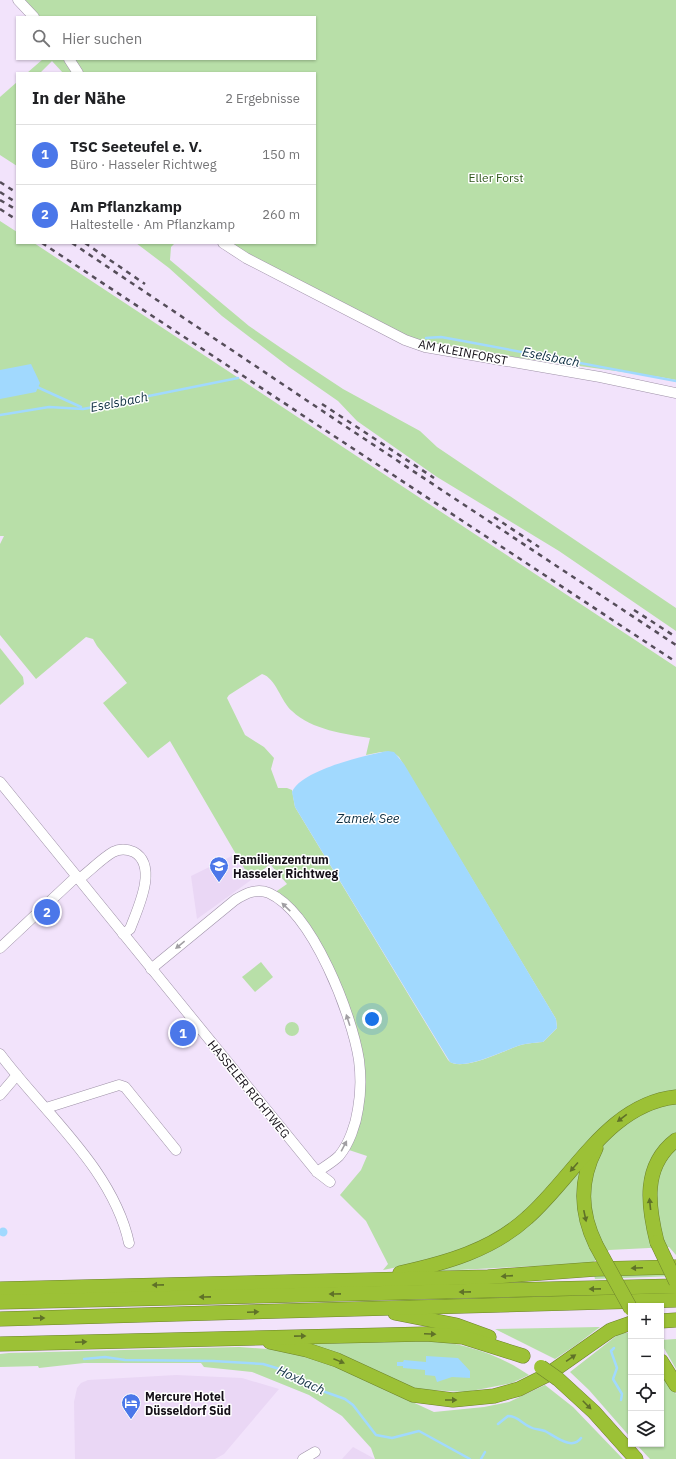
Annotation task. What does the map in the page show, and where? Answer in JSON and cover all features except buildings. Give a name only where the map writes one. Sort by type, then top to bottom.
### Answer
[{"type":"highway","points":[[371,1279],[449,1261],[475,1251],[504,1236],[527,1219],[612,1126],[627,1114],[647,1104],[676,1097]]},
{"type":"highway","points":[[601,1139],[589,1162],[584,1178],[583,1196],[589,1230],[628,1304]]},
{"type":"highway","points":[[676,1140],[668,1145],[659,1158],[652,1174],[649,1195],[651,1216],[657,1242],[676,1282]]},
{"type":"highway","points":[[0,1289],[488,1277],[576,1271],[676,1267]]},
{"type":"highway","points":[[0,1302],[676,1286]]},
{"type":"highway","points":[[0,1319],[676,1300]]},
{"type":"highway","points":[[375,1309],[472,1329],[497,1341],[558,1379],[594,1412],[636,1459]]},
{"type":"highway","points":[[664,1321],[676,1320]]},
{"type":"highway","points":[[233,1337],[267,1341],[307,1350],[350,1366],[413,1396],[453,1400],[494,1396],[532,1383],[611,1330],[628,1324]]},
{"type":"highway","points":[[0,1344],[233,1337],[444,1335],[480,1341],[523,1356]]},
{"type":"highway","points":[[664,1366],[676,1385]]},
{"type":"street","points":[[18,0],[33,16]]},
{"type":"street","points":[[70,60],[77,72]]},
{"type":"street","name":"AM KLEINFORST","points":[[225,244],[246,258],[405,340],[425,347],[600,377],[676,393]]},
{"type":"street","name":"HASSELER RICHTWEG","points":[[0,782],[317,1172],[330,1182]]},
{"type":"street","points":[[0,948],[78,878],[116,851],[129,850],[139,856],[146,869],[145,884],[130,929],[123,934]]},
{"type":"street","points":[[151,969],[236,900],[251,892],[270,894],[301,922],[315,942],[336,986],[348,1018],[359,1060],[360,1084],[358,1108],[353,1128],[339,1156],[317,1172]]},
{"type":"street","points":[[0,1054],[46,1108],[107,1185],[125,1223],[129,1243]]},
{"type":"street","points":[[0,1095],[17,1075]]},
{"type":"street","points":[[46,1108],[119,1085],[125,1087],[176,1150]]},
{"type":"street","points":[[303,1459],[315,1452]]},
{"type":"shaded area","name":"Familienzentrum Hasseler Richtweg","points":[[236,854],[251,880],[197,919],[191,876]]},
{"type":"shaded area","points":[[176,1375],[242,1378],[279,1389],[224,1454],[215,1459],[75,1459],[74,1402],[77,1388],[81,1383],[88,1380]]},
{"type":"shaded area","points":[[353,1447],[375,1459],[342,1459]]},
{"type":"green space","name":"Eller Forst","points":[[21,0],[676,0],[676,380],[425,345],[228,244],[316,244],[316,72],[79,72],[72,60],[316,60],[316,16],[36,16]]},
{"type":"green space","points":[[42,60],[64,60],[71,72],[62,72],[52,61],[41,72],[28,72]]},
{"type":"green space","points":[[16,83],[16,165],[0,155],[0,97]]},
{"type":"green space","points":[[0,221],[16,231],[16,244],[36,244],[676,667],[676,1255],[669,1247],[609,1250],[592,1263],[439,1271],[433,1260],[383,1270],[388,1264],[366,1221],[340,1195],[361,1170],[367,1156],[346,1149],[358,1117],[360,1060],[316,940],[274,893],[287,884],[270,864],[251,880],[170,741],[148,758],[103,703],[127,683],[93,639],[86,637],[36,679],[0,635],[0,544],[4,536],[0,536]],"holes":[[[262,674],[271,680],[288,707],[309,723],[329,730],[370,738],[366,755],[379,752],[388,752],[399,757],[556,1019],[557,1028],[543,1042],[529,1043],[515,1047],[471,1063],[461,1064],[448,1060],[295,807],[292,790],[287,788],[278,788],[271,769],[274,758],[264,747],[245,735],[227,698],[229,695]]]},
{"type":"green space","points":[[137,244],[174,244],[171,247],[170,260],[249,326],[343,389],[420,431],[437,447],[676,608],[676,631],[559,551],[437,477],[357,421],[338,401],[289,367],[222,316],[169,268]]},
{"type":"green space","points":[[0,648],[23,677],[24,684],[0,705]]},
{"type":"green space","points":[[261,962],[273,977],[255,992],[242,977]]},
{"type":"green space","points":[[289,1022],[295,1022],[299,1026],[299,1032],[295,1036],[289,1036],[285,1032],[285,1026]]},
{"type":"green space","points":[[676,1273],[676,1276],[595,1279],[594,1275]]},
{"type":"green space","points":[[600,1327],[555,1359],[495,1329]]},
{"type":"green space","points":[[620,1333],[628,1333],[628,1435],[589,1390],[570,1372]]},
{"type":"green space","points":[[676,1339],[676,1369],[664,1348],[664,1340]]},
{"type":"green space","points":[[422,1340],[451,1343],[478,1350],[517,1367],[529,1375],[512,1383],[466,1392],[411,1389],[304,1344]]},
{"type":"green space","points":[[239,1347],[281,1350],[328,1363],[434,1412],[484,1407],[509,1402],[545,1385],[573,1407],[623,1459],[375,1459],[371,1448],[342,1416],[309,1395],[252,1372],[204,1367],[201,1363],[84,1363],[39,1368],[38,1366],[0,1367],[0,1354],[9,1353]]},
{"type":"green space","points":[[664,1374],[676,1394],[676,1459],[650,1459],[639,1447],[664,1447]]},
{"type":"water","points":[[31,364],[40,383],[36,392],[0,399],[0,370]]},
{"type":"water","name":"Zamek See","points":[[388,751],[394,752],[404,764],[556,1019],[557,1028],[543,1042],[529,1043],[464,1064],[450,1062],[295,807],[292,792],[298,784],[308,777],[321,770],[350,760]]},
{"type":"water","points":[[1,1228],[5,1228],[7,1232],[5,1236],[1,1236],[-1,1234],[-1,1230]]},
{"type":"water","points":[[426,1356],[458,1358],[470,1371],[470,1378],[452,1377],[437,1382],[435,1376],[425,1375],[425,1370],[397,1366],[397,1362],[403,1362],[404,1360],[426,1362]]},
{"type":"waterway","name":"Eselsbach","points":[[426,338],[441,337],[676,381]]},
{"type":"waterway","name":"Eselsbach","points":[[0,415],[49,407],[83,409],[238,378]]},
{"type":"waterway","points":[[37,387],[81,407]]},
{"type":"waterway","points":[[614,1348],[611,1351],[617,1368],[613,1379],[622,1394],[621,1400]]},
{"type":"waterway","name":"Hoxbach","points":[[84,1359],[105,1357],[125,1360],[213,1361],[263,1364],[283,1370],[314,1388],[345,1399],[353,1405],[376,1435],[392,1438],[419,1431],[470,1459]]},
{"type":"waterway","points":[[498,1424],[508,1416],[511,1416],[517,1418],[532,1428],[545,1431],[568,1443],[577,1442],[581,1438]]},
{"type":"waterway","points":[[481,1459],[485,1452]]},
{"type":"railway","points":[[0,182],[16,192]]},
{"type":"railway","points":[[0,192],[16,202]]},
{"type":"railway","points":[[0,200],[16,209]]},
{"type":"railway","points":[[0,209],[16,219]]},
{"type":"railway","points":[[44,244],[676,662]]},
{"type":"railway","points":[[73,244],[676,645]]},
{"type":"railway","points":[[86,244],[145,284]]},
{"type":"railway","points":[[322,404],[434,478]]},
{"type":"railway","points":[[494,517],[539,547]]},
{"type":"railway","points":[[634,610],[676,637]]},
{"type":"place","name":"Familienzentrum Hasseler Richtweg","points":[[219,883]]},
{"type":"place","name":"Am Pflanzkamp","points":[[47,912]]},
{"type":"place","name":"TSC Seeteufel e. V.","points":[[183,1033]]},
{"type":"place","name":"Mercure Hotel Düsseldorf Süd","points":[[131,1420]]}]
